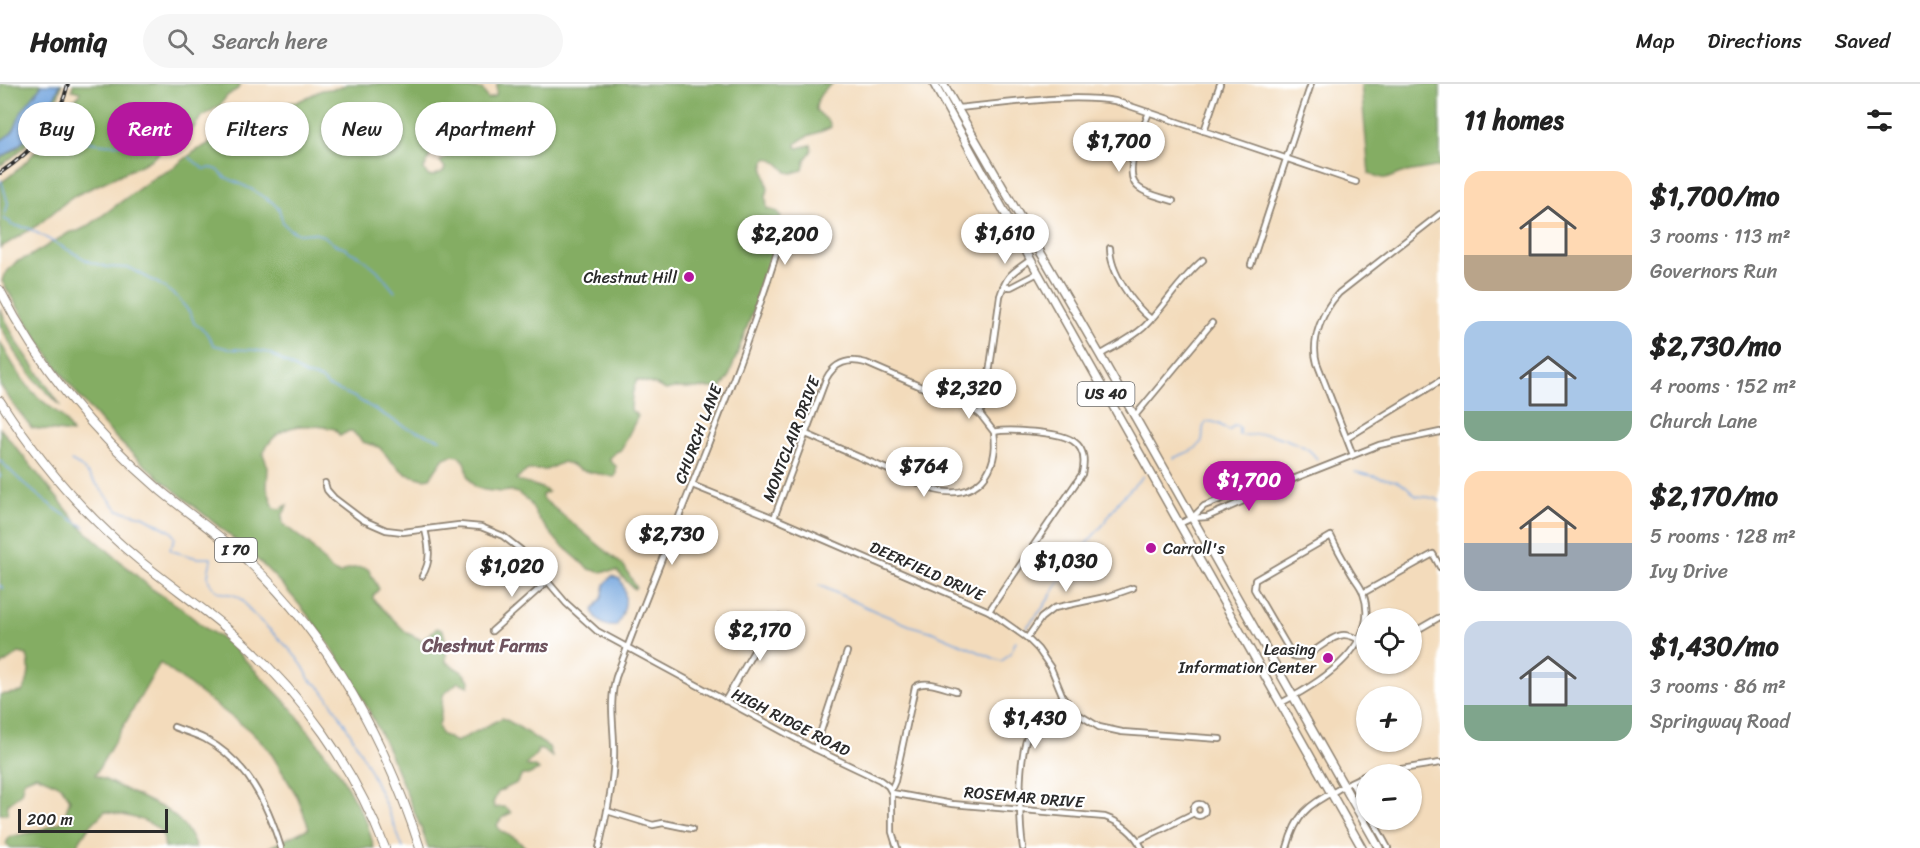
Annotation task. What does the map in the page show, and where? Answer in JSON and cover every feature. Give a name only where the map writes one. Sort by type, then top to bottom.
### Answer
[{"type":"highway","name":"I 70","points":[[0,290],[48,369],[105,438],[156,486],[249,561],[314,635],[341,676],[373,733],[404,802],[420,848]]},
{"type":"highway","points":[[0,401],[22,435],[54,476],[97,522],[138,560],[237,637],[289,689],[336,751],[370,813],[385,848]]},
{"type":"main road","name":"US 40","points":[[934,84],[1030,260],[1362,848]]},
{"type":"main road","name":"US 40","points":[[943,84],[1100,355],[1378,848]]},
{"type":"street","points":[[1204,131],[1220,84]]},
{"type":"street","points":[[1251,265],[1311,84]]},
{"type":"street","points":[[957,108],[1092,98],[1115,101],[1356,182]]},
{"type":"street","points":[[1149,112],[1132,160],[1131,174],[1136,186],[1173,201]]},
{"type":"street","points":[[1353,455],[1315,355],[1316,337],[1327,309],[1338,293],[1440,214]]},
{"type":"street","name":"CHURCH LANE","points":[[599,848],[607,811],[614,753],[611,698],[616,677],[692,485],[766,288],[781,238]]},
{"type":"street","points":[[1110,248],[1112,264],[1133,302],[1151,319]]},
{"type":"street","points":[[980,414],[986,395],[1003,288],[1007,278],[1030,260]]},
{"type":"street","points":[[1100,355],[1129,339],[1151,319],[1188,274],[1203,260]]},
{"type":"street","points":[[1003,288],[1011,287],[1038,273]]},
{"type":"street","points":[[1134,417],[1212,323]]},
{"type":"street","name":"MONTCLAIR DRIVE","points":[[774,518],[830,372],[840,363],[852,360],[866,363],[980,414],[994,432]]},
{"type":"street","points":[[1347,438],[1440,381]]},
{"type":"street","points":[[806,434],[935,490],[951,493],[974,487],[987,475],[994,459],[994,432],[1015,430],[1064,435],[1075,441],[1083,455],[1082,474],[989,611]]},
{"type":"street","points":[[1179,524],[1192,518],[1207,517],[1298,477],[1393,440],[1440,432]]},
{"type":"street","points":[[1192,518],[1203,506],[1260,484],[1298,477]]},
{"type":"street","name":"HIGH RIDGE ROAD","points":[[325,483],[327,490],[334,498],[363,520],[394,532],[469,525],[503,536],[521,550],[586,622],[597,631],[816,749],[880,780],[892,791]]},
{"type":"street","name":"DEERFIELD DRIVE","points":[[692,485],[989,611],[1027,638],[1046,658],[1063,697],[1078,714],[1089,722],[1110,730],[1220,739]]},
{"type":"street","points":[[422,576],[427,569],[430,556],[425,529]]},
{"type":"street","points":[[1356,638],[1341,635],[1302,657],[1296,658],[1253,586],[1255,580],[1331,536],[1363,593],[1366,608]]},
{"type":"street","points":[[1363,593],[1433,554],[1440,567]]},
{"type":"street","points":[[492,631],[548,581]]},
{"type":"street","points":[[1027,638],[1041,618],[1054,608],[1110,597],[1133,588]]},
{"type":"street","points":[[725,701],[772,620],[775,617],[783,618],[796,624]]},
{"type":"street","points":[[1422,627],[1438,618]]},
{"type":"street","points":[[1281,703],[1336,668],[1351,653],[1356,643]]},
{"type":"street","points":[[816,749],[847,652]]},
{"type":"street","points":[[897,848],[892,832],[892,791],[896,782],[915,687],[918,684],[926,684],[956,692]]},
{"type":"street","points":[[1023,848],[1021,809],[1023,754],[1026,741],[1039,717],[1063,697]]},
{"type":"street","points":[[174,727],[204,739],[243,768],[261,795],[281,848]]},
{"type":"street","points":[[1422,766],[1440,763]]},
{"type":"street","points":[[1287,848],[1293,828],[1301,814],[1313,803],[1356,780]]},
{"type":"street","points":[[1351,782],[1356,791]]},
{"type":"street","name":"ROSEMAR DRIVE","points":[[892,791],[952,804],[1105,817],[1122,824],[1142,848]]},
{"type":"street","points":[[607,811],[652,825],[667,823],[692,829]]},
{"type":"street","points":[[1138,841],[1194,813]]},
{"type":"street","points":[[1378,830],[1388,848]]},
{"type":"green space","points":[[0,84],[42,84],[30,102],[18,102],[18,121],[14,131],[0,141]]},
{"type":"green space","points":[[60,84],[62,84],[56,102],[51,102]]},
{"type":"green space","points":[[73,84],[240,84],[239,88],[222,102],[205,102],[205,115],[193,129],[193,102],[107,102],[107,156],[155,156],[72,197],[38,225],[0,248],[0,183],[31,156],[95,156],[95,102],[71,102],[80,95],[80,92],[72,90]]},
{"type":"green space","points":[[347,84],[462,84],[461,88],[482,89],[488,99],[496,96],[497,84],[832,84],[820,95],[816,110],[829,122],[831,127],[804,138],[796,144],[798,148],[811,145],[811,151],[805,160],[803,170],[787,172],[771,159],[764,161],[768,189],[767,209],[778,212],[781,218],[772,229],[753,238],[755,240],[767,239],[777,234],[772,259],[728,379],[721,388],[666,390],[637,380],[632,395],[631,410],[638,416],[621,450],[610,458],[616,466],[614,477],[580,470],[563,462],[546,470],[528,470],[516,479],[548,492],[542,495],[542,498],[624,566],[636,587],[634,589],[617,571],[600,572],[589,569],[558,542],[538,518],[530,503],[518,493],[475,487],[468,477],[466,464],[459,456],[452,455],[444,458],[430,478],[424,479],[406,474],[379,447],[363,442],[352,431],[340,436],[335,429],[313,426],[284,430],[269,443],[263,454],[268,467],[267,488],[274,508],[281,509],[287,505],[282,515],[283,524],[310,545],[331,570],[340,574],[353,568],[368,569],[379,589],[373,599],[407,633],[422,640],[437,628],[443,630],[446,642],[446,662],[462,672],[470,681],[469,686],[458,682],[443,695],[438,725],[441,734],[456,742],[502,718],[549,747],[552,757],[543,750],[537,750],[526,765],[539,770],[522,775],[517,783],[498,792],[493,803],[495,808],[504,807],[511,813],[498,823],[500,830],[515,838],[526,848],[428,848],[381,735],[348,674],[310,618],[265,567],[117,439],[63,375],[31,329],[2,281],[4,275],[16,262],[70,232],[88,226],[155,177],[170,170],[189,156],[193,156],[193,153],[205,146],[205,156],[309,156],[309,102],[297,102],[322,90],[339,88]]},
{"type":"green space","points":[[1361,84],[1440,84],[1440,166],[1401,173],[1386,179],[1369,174]]},
{"type":"green space","points":[[18,147],[18,152],[0,166],[0,158]]},
{"type":"green space","points":[[0,309],[17,342],[61,406],[34,379],[20,360],[0,325]]},
{"type":"green space","points":[[0,342],[24,382],[64,419],[72,433],[32,428],[13,404],[0,385]]},
{"type":"green space","points":[[0,428],[82,528],[152,589],[228,642],[292,709],[339,772],[367,823],[374,848],[268,848],[309,828],[297,796],[269,750],[249,730],[160,663],[95,775],[165,809],[184,826],[196,848],[165,848],[162,834],[152,825],[136,818],[105,811],[88,828],[75,848],[11,848],[6,844],[9,837],[39,831],[63,821],[70,799],[61,786],[36,775],[24,780],[21,793],[8,804],[7,814],[0,814],[0,695],[22,692],[28,679],[29,669],[27,655],[19,653],[0,666]]},
{"type":"water","points":[[42,84],[60,84],[52,102],[29,102]]},
{"type":"water","points":[[18,121],[18,146],[0,158],[0,141],[15,128]]},
{"type":"water","points":[[612,576],[620,579],[623,585],[625,603],[616,626],[608,626],[596,617],[593,610],[602,598],[605,584]]},
{"type":"waterway","points":[[95,143],[107,144]]},
{"type":"waterway","points":[[189,157],[204,169],[218,170],[225,177],[272,202],[279,209],[283,223],[289,229],[299,234],[313,233],[324,236],[334,244],[361,257],[377,270],[395,292]]},
{"type":"waterway","points":[[1,180],[8,203],[4,219],[11,225],[28,228],[90,262],[107,267],[130,268],[161,285],[178,298],[191,314],[194,323],[205,331],[214,345],[269,353],[306,375],[321,379],[328,386],[352,396],[405,427],[440,439]]},
{"type":"waterway","points":[[1174,458],[1198,446],[1202,440],[1204,425],[1207,422],[1214,422],[1229,431],[1234,426],[1239,427],[1239,435],[1267,434],[1281,438],[1304,447],[1317,459]]},
{"type":"waterway","points":[[0,460],[40,497],[85,527]]},
{"type":"waterway","points":[[71,461],[89,475],[118,510],[143,516],[172,532],[175,538],[170,549],[172,551],[197,558],[211,558],[208,575],[212,586],[220,592],[240,598],[300,661],[309,679],[320,687],[357,744],[403,848]]},
{"type":"waterway","points":[[1355,472],[1396,481],[1406,486],[1416,496],[1440,501]]},
{"type":"waterway","points":[[1026,628],[1042,609],[1076,555],[1102,526],[1119,501],[1143,476]]},
{"type":"waterway","points":[[0,585],[3,589]]},
{"type":"waterway","points":[[819,585],[877,612],[930,631],[998,660],[1002,661],[1011,652],[1016,641]]},
{"type":"railway","points":[[0,173],[43,135],[58,111],[68,84]]},
{"type":"place","name":"Chestnut Hill","points":[[689,277]]},
{"type":"place","name":"Carroll's","points":[[1151,548]]},
{"type":"place","name":"Leasing Information Center","points":[[1328,658]]},
{"type":"district","name":"Chestnut Farms","points":[[485,646]]}]
